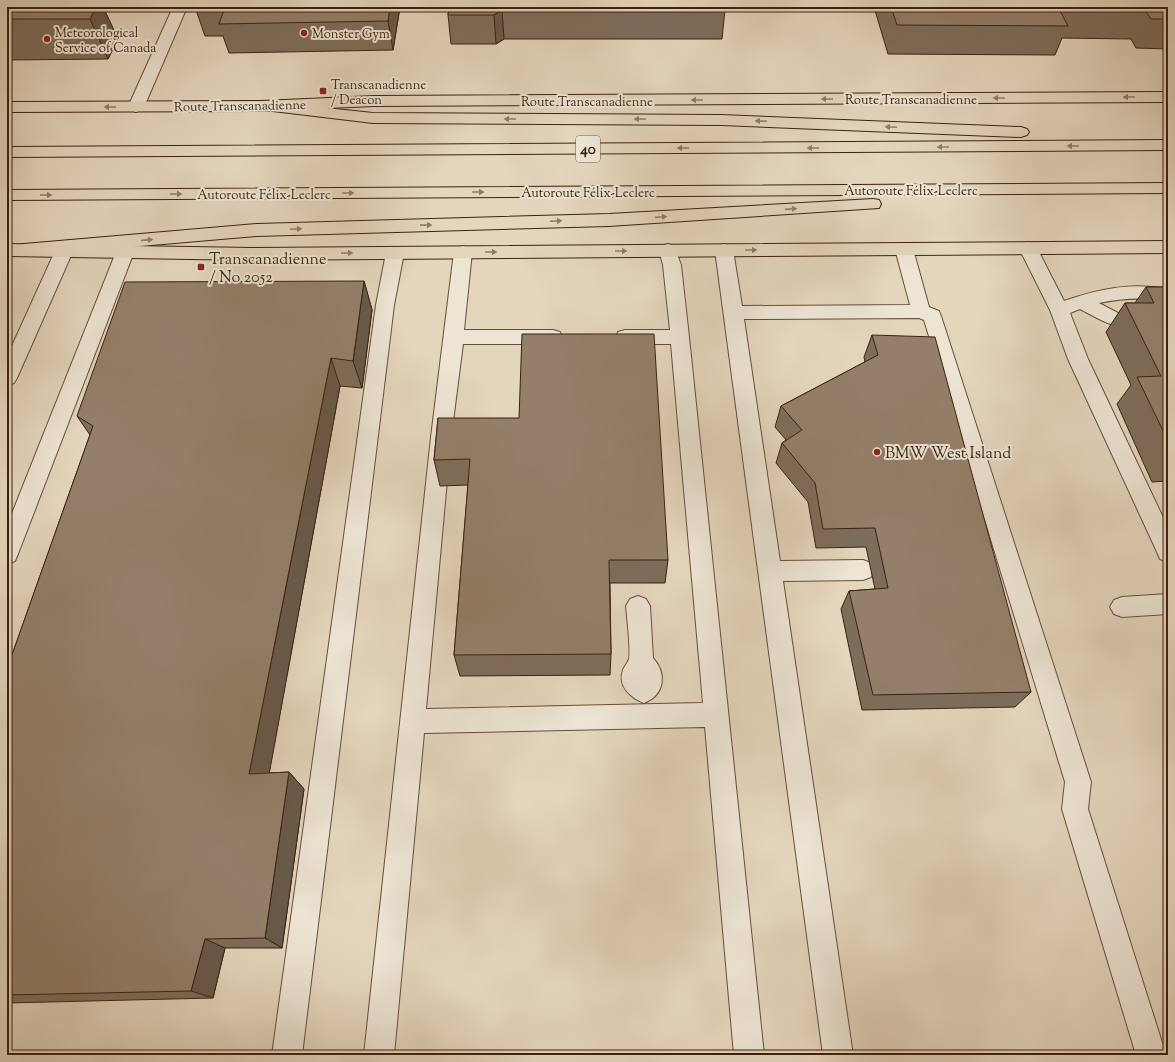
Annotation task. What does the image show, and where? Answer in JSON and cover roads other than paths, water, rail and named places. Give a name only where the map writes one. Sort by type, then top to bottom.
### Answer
[{"type":"main road","name":"Route Transcanadienne","points":[[7,107],[261,106],[374,101],[1168,97]]},
{"type":"main road","points":[[261,106],[373,118],[721,120],[1168,139]]},
{"type":"main road","name":"40","points":[[7,152],[1168,145]]},
{"type":"main road","points":[[24,250],[257,230],[608,220],[1132,188]]},
{"type":"main road","name":"Autoroute Félix-Leclerc","points":[[7,195],[1168,188]]},
{"type":"main road","points":[[7,250],[252,254],[1168,247]]},
{"type":"lane","points":[[136,106],[180,7]]},
{"type":"lane","points":[[1028,248],[1059,310],[1078,360],[1168,552]]},
{"type":"lane","points":[[904,249],[921,311]]},
{"type":"lane","points":[[668,250],[672,265],[680,337],[749,1055]]},
{"type":"lane","points":[[724,250],[771,571],[838,1055]]},
{"type":"lane","points":[[7,378],[64,251]]},
{"type":"lane","points":[[7,554],[125,252]]},
{"type":"lane","points":[[379,1055],[441,437],[463,252]]},
{"type":"lane","points":[[287,1055],[385,305],[395,253]]},
{"type":"lane","points":[[1059,310],[1101,295],[1136,291],[1168,295]]},
{"type":"lane","points":[[1082,302],[1115,319],[1129,320]]},
{"type":"lane","points":[[734,313],[921,311],[932,316],[1078,782],[1076,809],[1151,1055]]},
{"type":"lane","points":[[454,337],[569,337]]},
{"type":"lane","points":[[609,337],[680,337]]},
{"type":"lane","points":[[771,571],[862,570]]},
{"type":"lane","points":[[1122,607],[1168,604]]},
{"type":"lane","points":[[638,606],[641,662],[650,672],[649,685],[644,692],[645,716]]},
{"type":"lane","points":[[413,721],[716,714]]},
{"type":"place","name":"Monster Gym","points":[[304,33]]},
{"type":"place","name":"Meteorological Service of Canada","points":[[47,39]]},
{"type":"place","name":"Transcanadienne / Deacon","points":[[323,91]]},
{"type":"place","name":"Transcanadienne / No 2052","points":[[201,267]]},
{"type":"place","name":"BMW West Island","points":[[877,452]]}]
